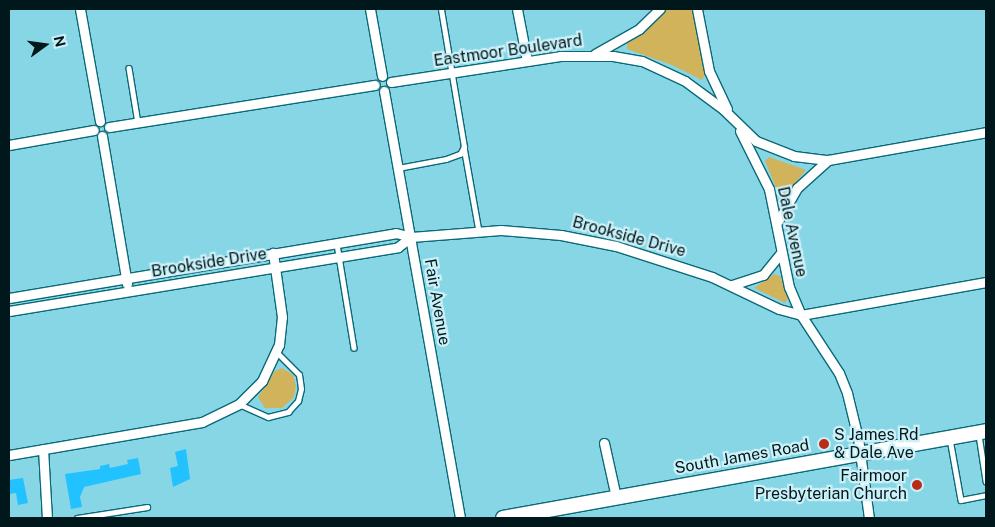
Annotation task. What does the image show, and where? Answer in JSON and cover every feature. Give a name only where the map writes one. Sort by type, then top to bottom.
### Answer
[{"type":"main road","name":"South James Road","points":[[503,518],[540,515],[616,497],[982,432]]},
{"type":"street","points":[[9,145],[94,130],[100,121],[80,9]]},
{"type":"street","points":[[102,136],[109,127],[375,85],[384,91],[391,82],[382,76],[370,9]]},
{"type":"street","points":[[517,9],[526,61]]},
{"type":"street","points":[[595,54],[639,29],[660,9]]},
{"type":"street","name":"Dale Avenue","points":[[697,9],[709,71],[770,189],[778,222],[781,253],[789,288],[801,315],[840,373],[853,414],[869,518]]},
{"type":"street","name":"Eastmoor Boulevard","points":[[391,82],[526,61],[595,54],[626,58],[657,67],[705,94],[756,141],[780,152],[828,160],[986,132]]},
{"type":"street","points":[[375,85],[382,76]]},
{"type":"street","name":"Fair Avenue","points":[[384,91],[460,518]]},
{"type":"street","points":[[100,121],[106,122],[109,127]]},
{"type":"street","points":[[94,130],[102,136],[128,291]]},
{"type":"street","points":[[778,222],[797,188],[828,160]]},
{"type":"street","name":"Brookside Drive","points":[[9,298],[396,233],[410,237],[479,231],[561,235],[616,246],[672,262],[732,285],[779,309],[801,315]]},
{"type":"street","name":"Brookside Drive","points":[[9,311],[398,247],[410,237]]},
{"type":"street","points":[[9,455],[202,422],[239,404],[262,381],[277,353],[282,317],[273,253]]},
{"type":"street","points":[[732,285],[763,275],[781,253]]},
{"type":"street","points":[[801,315],[986,282]]},
{"type":"street","points":[[604,443],[616,497]]},
{"type":"street","points":[[43,449],[47,518]]},
{"type":"lane","points":[[441,9],[479,231]]},
{"type":"lane","points":[[129,68],[138,123]]},
{"type":"lane","points":[[398,168],[446,159],[460,154],[464,147]]},
{"type":"lane","points":[[337,242],[354,348]]},
{"type":"lane","points":[[208,264],[209,277]]},
{"type":"lane","points":[[239,404],[268,417],[288,412],[298,401],[302,389],[299,375],[277,353]]},
{"type":"lane","points":[[982,432],[986,481]]},
{"type":"lane","points":[[949,438],[961,500],[986,495]]},
{"type":"lane","points":[[77,518],[147,507]]},
{"type":"shaded area","points":[[665,9],[692,9],[705,75],[702,80],[672,65],[627,49],[627,43],[640,35]]},
{"type":"shaded area","points":[[769,157],[806,170],[781,200],[765,161]]},
{"type":"shaded area","points":[[774,274],[780,276],[788,298],[785,303],[754,288]]},
{"type":"shaded area","points":[[282,368],[293,375],[296,386],[294,397],[282,408],[265,408],[258,397],[275,371]]},
{"type":"building","points":[[186,449],[190,479],[173,487],[170,468],[178,466],[175,452]]},
{"type":"building","points":[[138,458],[141,474],[84,487],[80,497],[82,507],[71,509],[65,474],[100,469],[100,466],[109,464],[110,468],[128,464],[127,460]]},
{"type":"building","points":[[23,478],[28,503],[18,505],[16,493],[9,494],[9,480]]},
{"type":"place","name":"S James Rd & Dale Ave","points":[[824,444]]},
{"type":"place","name":"Fairmoor Presbyterian Church","points":[[917,485]]}]
